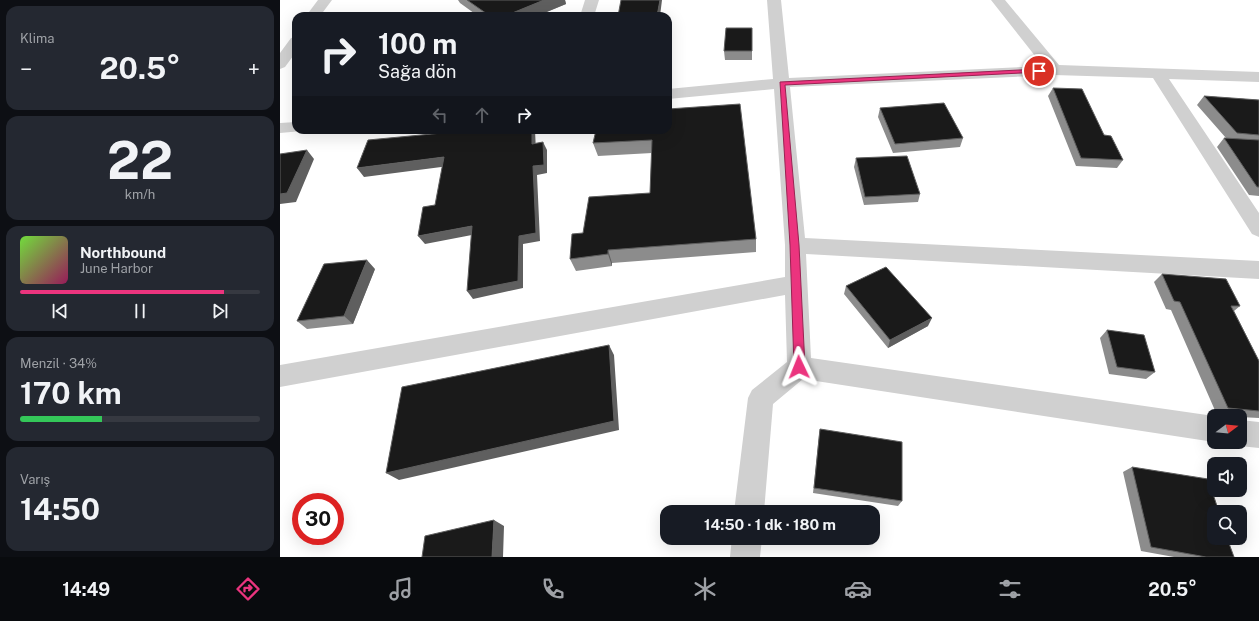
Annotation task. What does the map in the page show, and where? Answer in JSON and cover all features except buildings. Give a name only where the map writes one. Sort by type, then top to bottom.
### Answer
[{"type":"street","points":[[316,12],[324,0]]},
{"type":"street","points":[[588,12],[592,0]]},
{"type":"street","points":[[774,0],[795,245],[799,367]]},
{"type":"street","points":[[998,0],[1054,70]]},
{"type":"street","points":[[280,64],[292,47]]},
{"type":"street","points":[[672,94],[782,83],[1054,70],[1259,77]]},
{"type":"street","points":[[1158,74],[1259,230]]},
{"type":"street","points":[[280,128],[292,127]]},
{"type":"street","points":[[795,245],[1259,270]]},
{"type":"street","points":[[280,376],[796,284]]},
{"type":"street","points":[[750,505],[761,398],[799,367],[1207,428]]},
{"type":"street","points":[[1247,433],[1259,435]]},
{"type":"street","points":[[745,557],[746,545]]},
{"type":"route","points":[[799,367],[795,245],[782,83],[1039,71]]}]
